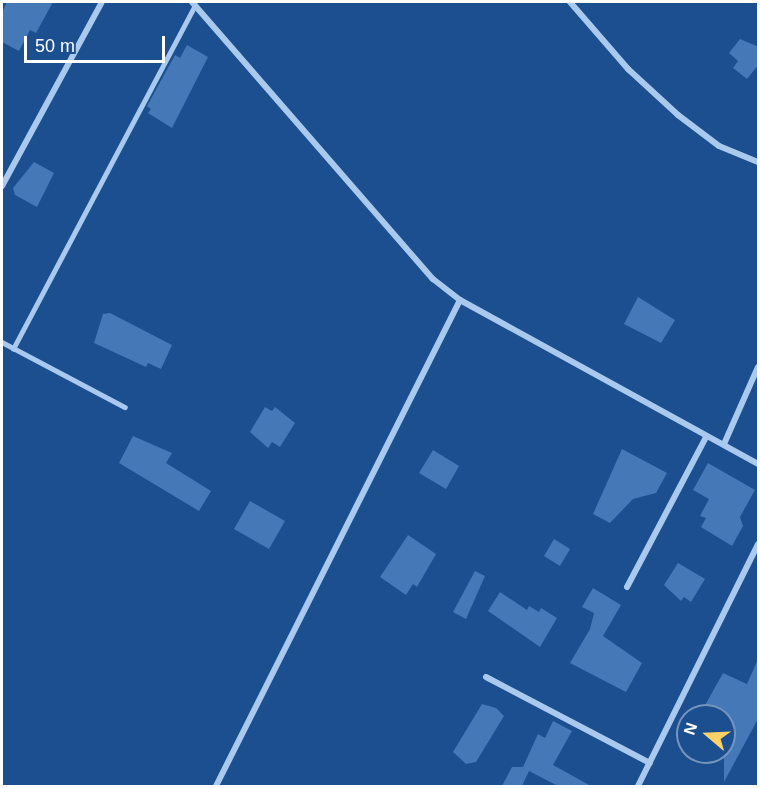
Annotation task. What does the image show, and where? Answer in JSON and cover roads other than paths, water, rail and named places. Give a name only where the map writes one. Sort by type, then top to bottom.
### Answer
[{"type":"street","points":[[2,186],[102,2]]},
{"type":"street","points":[[570,2],[628,69],[678,115],[719,146],[759,162]]},
{"type":"street","points":[[193,3],[432,279],[460,300],[706,437],[724,444],[759,464]]},
{"type":"street","points":[[216,786],[460,300]]},
{"type":"street","points":[[724,444],[759,367]]},
{"type":"street","points":[[627,587],[706,437]]},
{"type":"street","points":[[638,786],[759,544]]},
{"type":"street","points":[[486,677],[650,763]]},
{"type":"lane","points":[[13,349],[193,3]]},
{"type":"lane","points":[[2,342],[125,407]]}]
